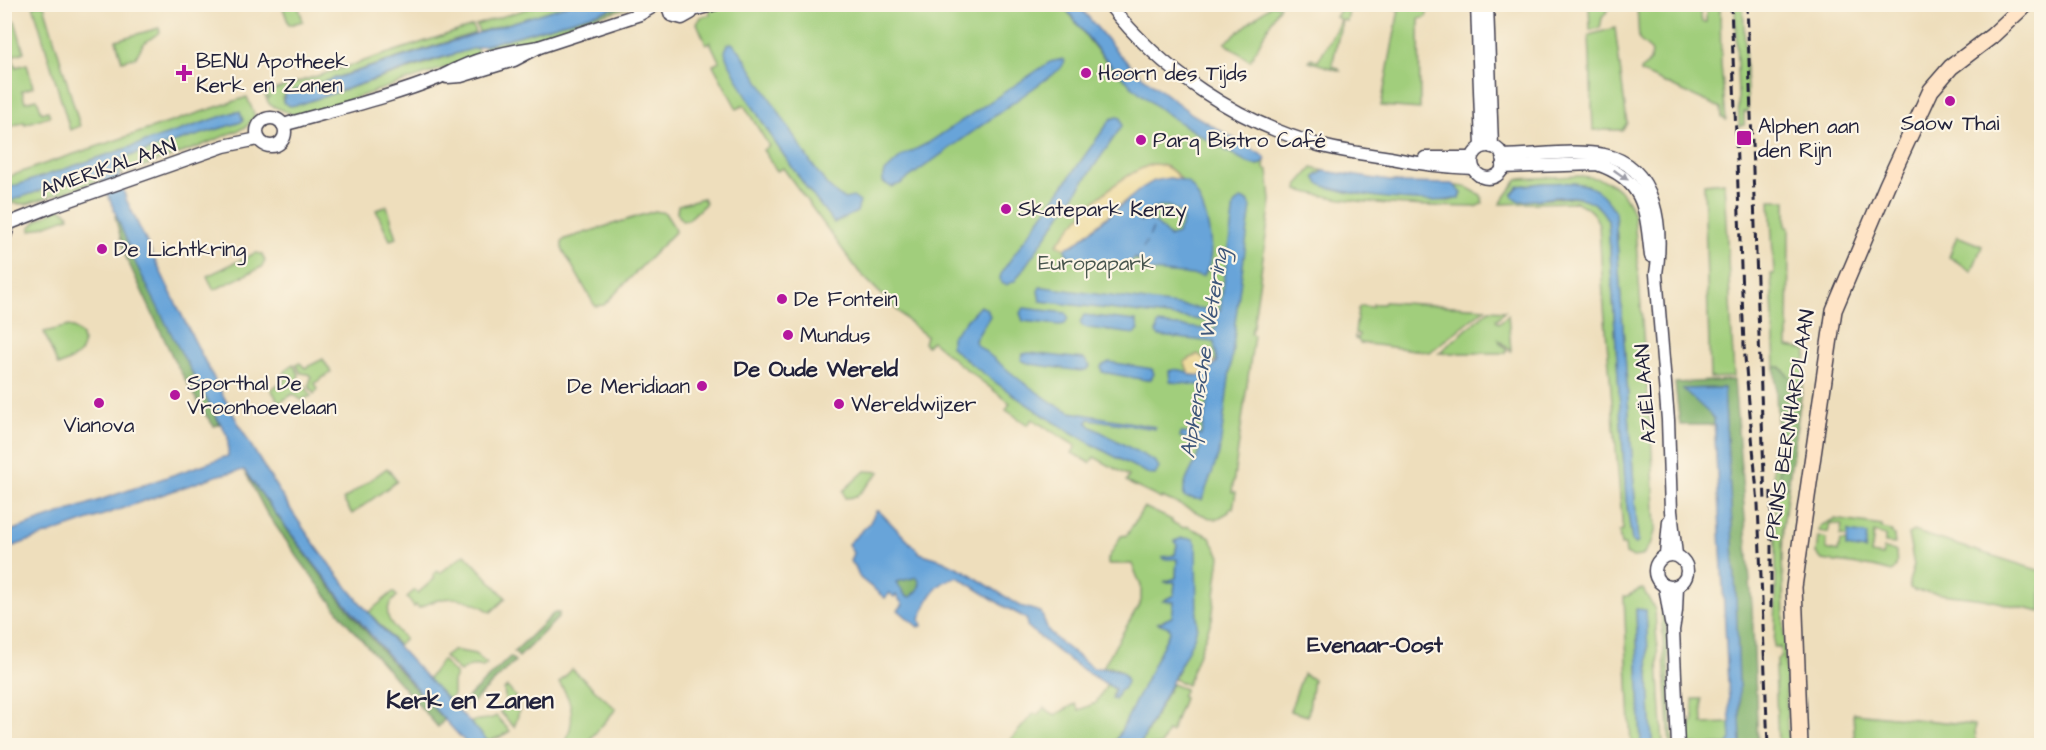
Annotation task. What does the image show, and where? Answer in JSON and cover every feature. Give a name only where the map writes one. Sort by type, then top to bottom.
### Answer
[{"type":"main road","name":"PRINS BERNHARDLAAN","points":[[1794,587],[1790,573],[1791,548],[1824,318],[1831,294],[1902,125],[1923,84],[1944,62],[1988,30],[2016,4]]},
{"type":"main road","name":"PRINS BERNHARDLAAN","points":[[1800,746],[1794,587],[1832,318],[1844,283],[1931,90],[1951,67],[1992,36],[2026,4]]},
{"type":"street","points":[[640,14],[657,4]]},
{"type":"street","points":[[284,129],[439,78],[459,67],[511,51],[539,47],[640,14],[668,8],[675,17],[682,18],[689,15],[693,7],[716,4]]},
{"type":"street","points":[[1110,4],[1129,30],[1151,52],[1188,80],[1238,111],[1283,133],[1319,145],[1427,166],[1473,163]]},
{"type":"street","points":[[1477,4],[1487,147]]},
{"type":"street","points":[[1487,4],[1487,147]]},
{"type":"street","points":[[268,118],[276,119],[284,129],[281,142],[275,146],[265,145],[257,134],[260,123],[268,118]]},
{"type":"street","name":"AMERIKALAAN","points":[[5,225],[257,134]]},
{"type":"street","points":[[1487,147],[1499,151],[1502,162],[1497,175],[1488,177],[1479,175],[1473,163],[1477,150],[1487,147]]},
{"type":"street","name":"AZIËLAAN","points":[[1502,162],[1597,164],[1610,168],[1627,178],[1640,194],[1645,208],[1651,260],[1656,274],[1668,420],[1671,555]]},
{"type":"street","points":[[4,239],[7,230],[5,225]]},
{"type":"street","points":[[1671,555],[1684,561],[1687,569],[1686,578],[1671,586],[1659,581],[1655,571],[1657,563],[1671,555]]},
{"type":"street","points":[[1671,586],[1676,611],[1673,630],[1678,746]]},
{"type":"green space","name":"Europapark","points":[[709,4],[1063,5],[1107,62],[1146,98],[1200,135],[1238,156],[1258,165],[1265,159],[1264,168],[1268,170],[1271,201],[1251,334],[1254,335],[1232,492],[1236,492],[1233,508],[1217,519],[1210,518],[1162,497],[1161,499],[1126,482],[1129,476],[1094,457],[1090,463],[1072,453],[1076,446],[1032,419],[1028,425],[1006,410],[1010,403],[932,341],[927,346],[924,343],[926,336],[859,272],[783,168],[777,171],[763,150],[769,146],[744,105],[737,109],[713,65],[719,61],[710,42],[706,44],[697,23],[701,17],[710,15]]},
{"type":"green space","points":[[33,5],[44,5],[80,126],[70,130]]},
{"type":"green space","points":[[282,5],[298,5],[303,21],[289,25]]},
{"type":"green space","points":[[539,5],[571,5],[479,32],[476,25]]},
{"type":"green space","points":[[626,5],[637,5],[597,16],[597,22],[526,45],[486,52],[484,46]]},
{"type":"green space","points":[[1271,5],[1280,5],[1250,61],[1225,43]]},
{"type":"green space","points":[[1343,5],[1350,5],[1347,21],[1342,20],[1332,66],[1340,71],[1309,61],[1311,58],[1318,61],[1341,20],[1336,17]]},
{"type":"green space","points":[[1395,5],[1427,5],[1427,17],[1419,19],[1420,109],[1381,106],[1399,9],[1393,8]]},
{"type":"green space","points":[[1589,5],[1612,5],[1602,18],[1600,28],[1590,30]]},
{"type":"green space","points":[[1637,5],[1699,5],[1702,22],[1706,22],[1706,5],[1720,5],[1721,65],[1726,120],[1722,118],[1721,108],[1640,72],[1650,62],[1651,50],[1639,40]]},
{"type":"green space","points":[[1735,5],[1743,5],[1748,112],[1744,112],[1744,125],[1739,126]]},
{"type":"green space","points":[[15,21],[24,52],[12,56],[16,67],[27,64],[33,87],[22,91],[25,102],[37,99],[42,113],[48,111],[50,116],[25,124],[24,122],[10,127],[11,129],[5,132],[5,23]]},
{"type":"green space","points":[[473,26],[475,33],[285,94],[282,98],[283,102],[290,106],[301,104],[477,47],[478,57],[298,117],[270,105],[267,100],[269,97],[266,98],[264,93]]},
{"type":"green space","points":[[159,28],[160,32],[143,44],[136,57],[122,61],[116,40]]},
{"type":"green space","points":[[1615,28],[1627,123],[1622,130],[1593,130],[1589,35]]},
{"type":"green space","points":[[247,97],[255,116],[246,127],[198,147],[119,175],[123,158],[241,122],[240,112],[5,189],[5,178]]},
{"type":"green space","points":[[1312,168],[1324,171],[1317,174],[1319,184],[1325,186],[1378,196],[1449,201],[1459,198],[1462,194],[1456,186],[1466,187],[1481,195],[1483,203],[1476,207],[1386,204],[1341,199],[1297,190],[1298,184]]},
{"type":"green space","points":[[89,174],[102,180],[27,204],[5,203],[4,200],[7,202]]},
{"type":"green space","points":[[1577,176],[1597,178],[1619,190],[1634,215],[1656,528],[1652,542],[1642,556],[1632,557],[1626,554],[1625,545],[1621,545],[1619,532],[1623,531],[1599,225],[1590,211],[1576,202],[1500,204],[1518,179]],"holes":[[[1569,183],[1587,185],[1615,212],[1638,542],[1636,544],[1632,541],[1626,499],[1608,221],[1602,211],[1587,200],[1568,197],[1525,200],[1516,199],[1512,194],[1519,186]]]},
{"type":"green space","points":[[1724,182],[1734,377],[1710,378],[1704,184]]},
{"type":"green space","points":[[703,198],[706,203],[688,220],[682,221],[677,212],[678,205]]},
{"type":"green space","points":[[1770,200],[1786,200],[1786,227],[1789,227],[1788,347],[1807,350],[1803,383],[1794,382],[1781,367],[1775,367]]},
{"type":"green space","points":[[387,206],[397,238],[390,240],[376,210]]},
{"type":"green space","points":[[60,208],[68,213],[69,217],[30,231],[37,220]]},
{"type":"green space","points":[[655,211],[665,213],[675,232],[604,305],[595,306],[562,248],[562,242],[565,239]]},
{"type":"green space","points":[[117,215],[153,295],[220,424],[214,426],[205,414],[175,362],[125,255],[115,216]]},
{"type":"green space","points":[[1957,236],[1982,246],[1972,271],[1949,257]]},
{"type":"green space","points":[[255,253],[262,254],[265,261],[262,267],[214,290],[207,276]]},
{"type":"green space","points":[[1384,302],[1486,308],[1430,352],[1360,343],[1355,339],[1355,335],[1358,339],[1359,334],[1355,333],[1358,309],[1361,306],[1372,307],[1373,304]]},
{"type":"green space","points":[[1489,310],[1505,311],[1496,320],[1499,323],[1508,315],[1511,351],[1499,340],[1507,350],[1504,353],[1439,353]]},
{"type":"green space","points":[[69,326],[82,336],[81,352],[78,356],[58,366],[44,332]]},
{"type":"green space","points":[[323,359],[331,372],[315,383],[318,390],[314,394],[309,386],[311,377],[301,373],[296,364],[300,363],[305,368]]},
{"type":"green space","points":[[293,364],[299,374],[297,381],[306,387],[311,396],[301,400],[293,394],[279,403],[271,389],[285,380],[285,371]]},
{"type":"green space","points":[[1775,367],[1780,367],[1794,381],[1803,383],[1788,487],[1780,488]]},
{"type":"green space","points":[[1734,380],[1752,607],[1758,745],[1741,745],[1736,597],[1724,388],[1684,389],[1714,418],[1715,425],[1680,425],[1675,383]]},
{"type":"green space","points":[[1772,445],[1778,445],[1780,487],[1788,487],[1782,558],[1788,745],[1778,745],[1775,667],[1777,667],[1777,659],[1781,658],[1780,647],[1774,647],[1776,546]]},
{"type":"green space","points":[[387,468],[397,481],[352,514],[343,500]]},
{"type":"green space","points":[[244,470],[340,599],[444,720],[438,727],[348,624],[266,512]]},
{"type":"green space","points":[[865,471],[880,472],[856,497],[845,498],[843,491]]},
{"type":"green space","points":[[1144,507],[1184,528],[1186,526],[1209,536],[1220,556],[1212,619],[1187,685],[1174,679],[1193,638],[1177,545],[1175,555],[1163,558],[1177,558],[1176,578],[1164,582],[1175,581],[1174,595],[1164,600],[1174,602],[1172,617],[1158,623],[1169,627],[1170,631],[1114,745],[1005,746],[1034,713],[1037,715],[1044,708],[1055,715],[1075,704],[1079,710],[1096,703],[1107,684],[1115,690],[1113,694],[1124,684],[1125,679],[1121,671],[1103,667],[1141,601],[1141,586],[1132,564],[1108,564],[1108,559],[1121,536],[1127,535]]},
{"type":"green space","points":[[1834,519],[1882,526],[1882,529],[1891,531],[1895,544],[1885,543],[1885,536],[1874,533],[1871,554],[1883,556],[1884,549],[1896,551],[1897,562],[1894,570],[1892,572],[1822,560],[1816,553],[1818,537],[1827,539],[1826,549],[1838,552],[1840,541],[1847,542],[1846,546],[1865,550],[1848,532],[1848,537],[1840,536],[1842,525],[1830,523],[1828,533],[1819,531],[1820,526]]},
{"type":"green space","points":[[1913,531],[2041,571],[2041,612],[1984,599],[1916,591],[1910,588],[1909,582],[1914,565],[1908,534]]},
{"type":"green space","points":[[465,554],[506,598],[491,612],[473,603],[455,598],[438,600],[419,608],[416,605],[414,607],[407,597],[415,590],[418,593],[435,578],[433,575],[438,571],[440,573]]},
{"type":"green space","points":[[917,577],[920,583],[918,590],[911,597],[906,596],[896,582]]},
{"type":"green space","points":[[1643,589],[1655,610],[1663,745],[1652,745],[1646,611],[1636,610],[1641,745],[1631,745],[1624,597]]},
{"type":"green space","points":[[393,592],[397,596],[391,602],[387,614],[391,624],[405,639],[398,645],[369,612]]},
{"type":"green space","points":[[1661,609],[1665,609],[1673,745],[1670,745]]},
{"type":"green space","points":[[554,613],[559,613],[559,617],[519,657],[514,652]]},
{"type":"green space","points":[[454,650],[475,654],[487,664],[483,667],[471,666],[460,672],[444,657]]},
{"type":"green space","points":[[510,657],[515,661],[473,702],[466,704],[464,702],[468,697]]},
{"type":"green space","points":[[442,660],[456,675],[453,682],[453,695],[448,700],[428,679]]},
{"type":"green space","points":[[572,669],[616,709],[585,745],[564,745],[570,729],[572,713],[568,698],[559,683]]},
{"type":"green space","points":[[1303,674],[1313,679],[1308,716],[1290,711]]},
{"type":"green space","points":[[1172,684],[1185,689],[1181,696],[1184,698],[1171,732],[1168,731],[1161,745],[1140,746]]},
{"type":"green space","points":[[507,687],[515,696],[519,710],[514,727],[500,712],[505,701],[504,690]]},
{"type":"green space","points":[[1693,699],[1702,699],[1703,724],[1731,723],[1732,739],[1727,745],[1684,745],[1694,719]]},
{"type":"green space","points":[[1853,713],[1975,725],[1976,745],[1855,745]]},
{"type":"green space","points":[[496,716],[510,731],[488,741],[470,723],[490,719]]},
{"type":"sand","points":[[1152,164],[1169,168],[1182,180],[1169,178],[1125,201],[1075,244],[1065,248],[1057,244],[1099,197],[1124,178]]},
{"type":"sand","points":[[1198,354],[1203,358],[1206,355],[1217,362],[1204,376],[1190,375],[1184,362]]},
{"type":"water","points":[[571,4],[626,5],[430,61],[301,104],[290,106],[283,102],[285,94]]},
{"type":"water","points":[[1063,5],[1078,5],[1119,54],[1142,76],[1192,114],[1266,159],[1262,164],[1254,165],[1206,139],[1151,102],[1109,63]]},
{"type":"water","points":[[732,43],[740,51],[827,185],[839,196],[845,199],[853,197],[860,202],[857,212],[834,223],[806,187],[747,97],[726,57],[725,51],[728,44]]},
{"type":"water","points":[[1063,59],[1065,61],[1060,69],[900,184],[891,187],[883,182],[885,172],[902,156],[928,143],[1050,62]]},
{"type":"water","points":[[240,112],[243,120],[241,122],[123,158],[119,175],[126,199],[185,322],[227,402],[272,481],[297,519],[365,608],[414,664],[492,745],[468,745],[438,712],[352,612],[244,470],[219,475],[5,549],[4,533],[228,456],[228,437],[177,345],[136,264],[102,180],[89,174],[7,202],[5,189]]},
{"type":"water","points":[[1121,118],[1122,126],[1015,281],[1006,285],[1001,283],[1000,277],[1003,270],[1111,119]]},
{"type":"water","points":[[1324,171],[1403,183],[1453,184],[1462,193],[1459,198],[1430,201],[1348,192],[1319,184],[1315,177]]},
{"type":"water","points":[[1169,178],[1185,181],[1194,189],[1200,200],[1210,243],[1208,268],[1203,276],[1142,270],[1139,266],[1141,262],[1134,258],[1132,261],[1110,267],[1078,260],[1066,254],[1065,248],[1075,244],[1142,188],[1154,181]],"holes":[[[1167,206],[1175,210],[1183,222],[1177,234],[1169,237],[1153,222],[1139,221],[1143,214],[1150,210]]]},
{"type":"water","points":[[1576,183],[1593,188],[1601,194],[1615,212],[1638,542],[1636,544],[1632,541],[1626,499],[1608,221],[1601,210],[1583,198],[1561,197],[1519,201],[1513,197],[1512,194],[1519,186]]},
{"type":"water","points":[[1240,199],[1248,201],[1251,207],[1219,454],[1202,500],[1184,497],[1185,483],[1197,457],[1200,443],[1180,437],[1181,433],[1201,435],[1210,392],[1206,386],[1170,381],[1169,371],[1180,370],[1190,375],[1204,376],[1217,362],[1214,342],[1159,336],[1156,333],[1158,324],[1215,330],[1218,322],[1040,301],[1038,291],[1040,287],[1044,287],[1220,311],[1234,205]]},
{"type":"water","points":[[980,306],[987,309],[990,316],[975,340],[976,344],[1020,380],[1056,405],[1071,412],[1155,427],[1155,429],[1089,419],[1087,422],[1090,426],[1156,462],[1159,468],[1155,475],[1098,448],[1048,418],[1000,386],[955,351],[951,346],[951,337]]},
{"type":"water","points":[[1024,308],[1066,313],[1068,318],[1065,324],[1060,325],[1023,321],[1020,313]]},
{"type":"water","points":[[1084,315],[1136,321],[1139,330],[1135,334],[1088,328],[1082,326],[1080,322]]},
{"type":"water","points":[[1023,354],[1084,359],[1090,366],[1081,371],[1030,364],[1021,360]]},
{"type":"water","points":[[1109,362],[1152,369],[1154,374],[1151,379],[1146,380],[1102,372],[1101,366]]},
{"type":"water","points":[[1724,388],[1736,597],[1741,746],[1727,745],[1731,739],[1714,418],[1683,389]]},
{"type":"water","points":[[876,511],[879,511],[920,553],[965,571],[1020,606],[1041,612],[1048,630],[1056,639],[1093,668],[1113,669],[1122,673],[1127,682],[1123,689],[1119,691],[1115,700],[1112,699],[1115,689],[1080,668],[1047,644],[1027,626],[1027,620],[1022,616],[958,577],[943,582],[933,592],[920,619],[922,626],[918,627],[898,610],[903,605],[896,595],[894,597],[890,593],[885,598],[860,578],[850,561],[853,553],[848,544],[869,524]],"holes":[[[917,577],[920,583],[918,590],[911,597],[906,596],[896,582]]]},
{"type":"water","points":[[1848,532],[1867,535],[1865,550],[1846,547]]},
{"type":"water","points":[[1182,538],[1193,539],[1196,543],[1197,627],[1194,638],[1140,745],[1114,745],[1170,631],[1169,627],[1158,623],[1172,617],[1174,602],[1163,601],[1174,595],[1175,582],[1164,582],[1176,578],[1177,559],[1163,559],[1163,557],[1175,555],[1177,545],[1174,541]]},
{"type":"water","points":[[1636,609],[1646,610],[1652,745],[1641,745]]},
{"type":"ferry route","points":[[1137,261],[1157,220]]},
{"type":"railway","points":[[1731,4],[1744,346],[1758,504],[1768,746]]},
{"type":"railway","points":[[1747,4],[1765,502]]},
{"type":"railway","points":[[1771,491],[1771,611]]},
{"type":"place","name":"BENU Apotheek Kerk en Zanen","points":[[184,73]]},
{"type":"place","name":"Hoorn des Tijds","points":[[1086,73]]},
{"type":"place","name":"Saow Thai","points":[[1950,101]]},
{"type":"place","name":"Alphen aan den Rijn","points":[[1744,138]]},
{"type":"place","name":"Parq Bistro Café","points":[[1141,140]]},
{"type":"place","name":"Skatepark Kenzy","points":[[1006,209]]},
{"type":"place","name":"De Lichtkring","points":[[102,249]]},
{"type":"place","name":"De Fontein","points":[[782,299]]},
{"type":"place","name":"Mundus","points":[[788,335]]},
{"type":"place","name":"De Meridiaan","points":[[702,386]]},
{"type":"place","name":"Sporthal De Vroonhoevelaan","points":[[175,395]]},
{"type":"place","name":"Vianova","points":[[99,403]]},
{"type":"place","name":"Wereldwijzer","points":[[839,404]]},
{"type":"district","name":"De Oude Wereld","points":[[816,368]]},
{"type":"district","name":"Evenaar-Oost","points":[[1375,644]]},
{"type":"district","name":"Kerk en Zanen","points":[[470,700]]},
{"type":"water label","name":"Alphensche Wetering","points":[[1203,353]]}]
